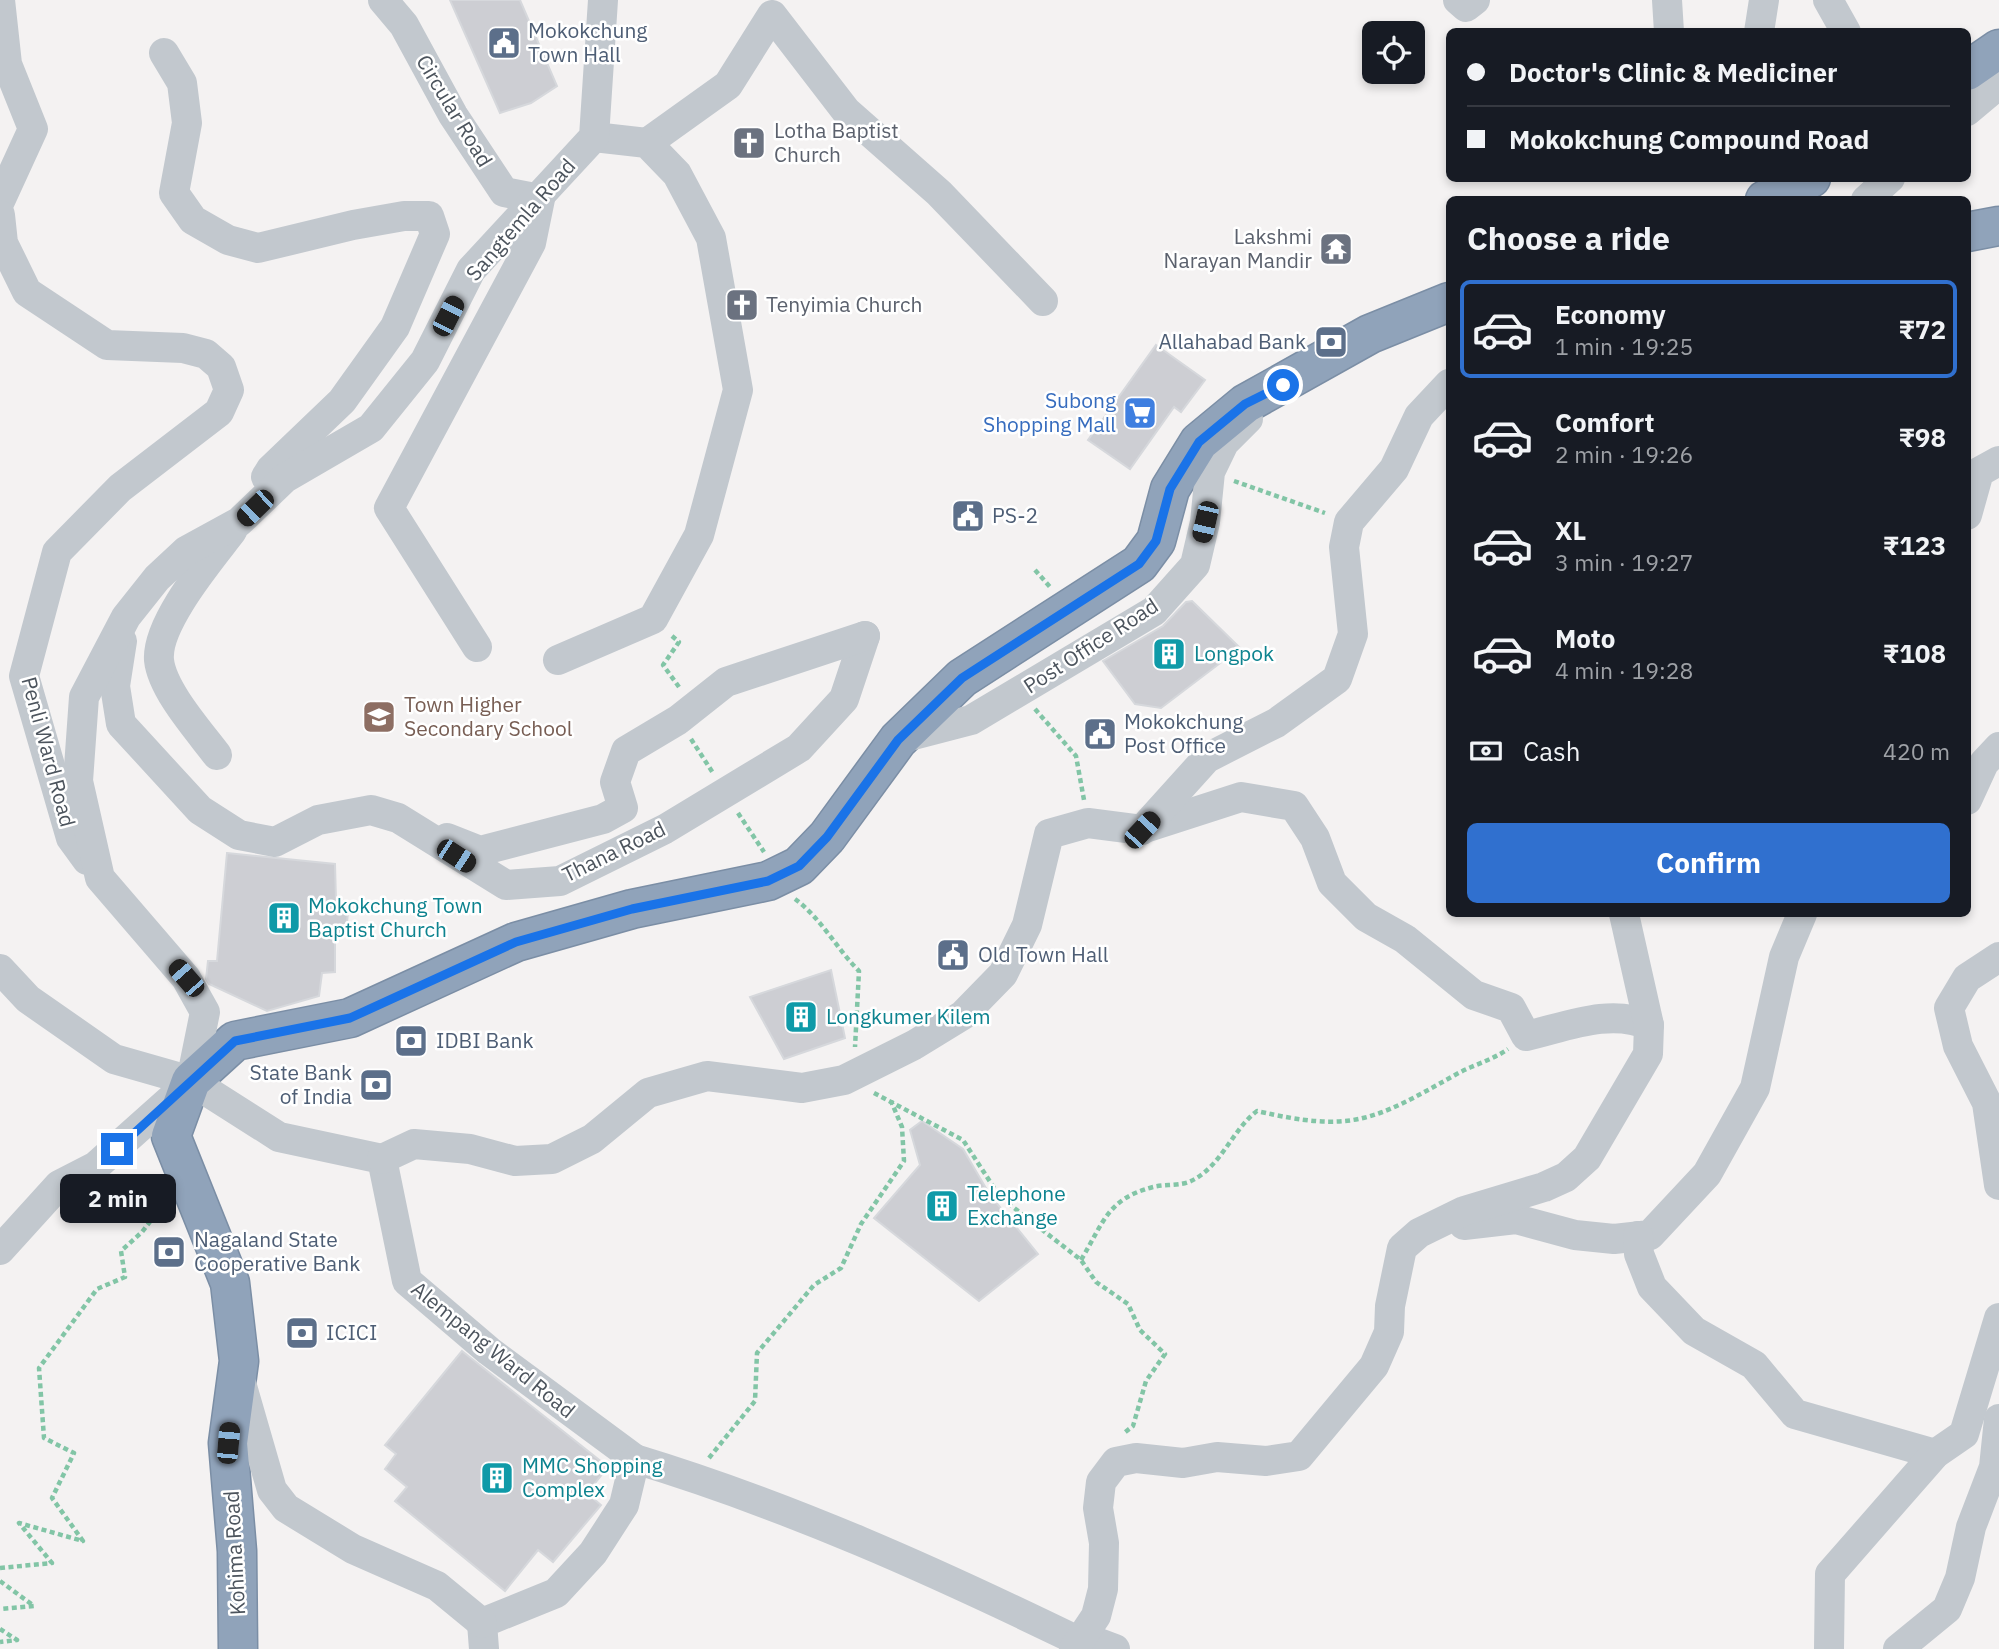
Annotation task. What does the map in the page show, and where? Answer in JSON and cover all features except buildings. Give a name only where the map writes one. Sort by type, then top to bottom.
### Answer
[{"type":"highway","points":[[1971,68],[1999,49]]},
{"type":"highway","points":[[1773,196],[1803,182]]},
{"type":"highway","points":[[1971,231],[1999,226]]},
{"type":"highway","name":"Kohima Road","points":[[238,1649],[237,1551],[228,1443],[232,1404],[239,1375],[230,1283],[180,1165],[171,1136],[191,1081],[235,1041],[350,1018],[516,942],[632,909],[768,881],[799,866],[827,837],[898,740],[962,678],[1139,564],[1156,541],[1170,489],[1199,442],[1245,404],[1370,334],[1446,304]]},
{"type":"street","points":[[0,0],[7,64],[33,129],[0,201]]},
{"type":"street","name":"Circular Road","points":[[383,0],[404,25],[453,115],[504,192],[540,199]]},
{"type":"street","points":[[558,660],[653,619],[699,535],[738,390],[710,238],[677,174],[647,143],[594,137],[603,0]]},
{"type":"street","points":[[1458,0],[1466,7],[1475,0]]},
{"type":"street","points":[[1667,0],[1669,28]]},
{"type":"street","points":[[1760,28],[1764,0]]},
{"type":"street","points":[[1828,0],[1844,28]]},
{"type":"street","points":[[647,143],[728,85],[772,15],[846,111],[939,193],[1043,301]]},
{"type":"street","points":[[164,54],[182,83],[187,123],[174,193],[193,220],[228,240],[258,248],[353,225],[404,216],[429,216],[435,234],[395,327],[342,401],[271,469],[239,522],[199,573],[161,642],[159,660],[166,683],[217,755]]},
{"type":"street","points":[[1971,108],[1999,84]]},
{"type":"street","name":"Sangtemla Road","points":[[191,1081],[205,1012],[186,978],[100,877],[78,781],[84,698],[126,617],[157,578],[186,551],[239,522],[285,478],[371,428],[425,361],[471,270],[540,199],[594,137]]},
{"type":"street","points":[[1870,196],[1885,182]]},
{"type":"street","points":[[477,647],[389,508],[531,243],[540,199]]},
{"type":"street","name":"Penli Ward Road","points":[[0,215],[3,243],[27,292],[107,345],[183,348],[206,354],[221,367],[229,390],[219,412],[120,488],[57,552],[50,577],[24,677],[71,838],[100,877]]},
{"type":"street","name":"Post Office Road","points":[[898,740],[971,720],[1154,611],[1195,565],[1205,522],[1210,472],[1224,443],[1283,385]]},
{"type":"street","points":[[1142,830],[1207,758],[1276,723],[1337,679],[1353,634],[1344,547],[1349,522],[1394,469],[1419,416],[1446,387]]},
{"type":"street","points":[[1971,501],[1979,472],[1999,461]]},
{"type":"street","name":"Thana Road","points":[[126,617],[115,686],[121,724],[200,810],[239,835],[275,842],[318,820],[371,810],[398,818],[506,885],[560,881],[664,829],[799,748],[844,699],[866,636],[726,682],[685,714]]},
{"type":"street","points":[[398,818],[480,851],[603,819],[622,808],[615,782],[626,751],[685,714]]},
{"type":"street","points":[[1971,791],[1984,763],[1999,747]]},
{"type":"street","points":[[0,969],[28,999],[114,1059],[191,1081],[279,1137],[382,1159],[414,1144],[470,1149],[515,1161],[552,1159],[592,1139],[648,1093],[707,1076],[802,1088],[844,1080],[914,1045],[963,1015],[1003,974],[1027,925],[1049,834],[1088,823],[1142,830],[1241,797],[1294,806],[1315,838],[1332,883],[1366,917],[1405,939],[1475,995],[1511,1007],[1526,1036],[1597,1018],[1630,1017],[1649,1025]]},
{"type":"street","points":[[1077,1645],[1096,1616],[1103,1589],[1104,1544],[1098,1507],[1101,1482],[1116,1462],[1136,1458],[1183,1463],[1217,1457],[1266,1461],[1299,1456],[1374,1366],[1389,1332],[1402,1248],[1419,1233],[1464,1211],[1544,1187],[1566,1177],[1587,1158],[1648,1054],[1649,1025],[1625,917]]},
{"type":"street","points":[[1402,1248],[1464,1225],[1517,1219],[1575,1235],[1614,1239],[1650,1235],[1707,1174],[1755,1087],[1784,957],[1801,917]]},
{"type":"street","points":[[1999,957],[1967,978],[1949,1008],[1958,1046],[1987,1103],[1999,1185]]},
{"type":"street","points":[[0,1250],[59,1185],[96,1166],[191,1081]]},
{"type":"street","name":"Alempang Ward Road","points":[[382,1159],[407,1281],[500,1360],[635,1459],[800,1514],[939,1574],[1077,1645],[1099,1643],[1115,1649]]},
{"type":"street","points":[[1637,1236],[1639,1254],[1652,1287],[1694,1331],[1754,1365],[1795,1413],[1935,1454]]},
{"type":"street","points":[[1829,1649],[1830,1574],[1935,1454],[1964,1434],[1999,1318]]},
{"type":"street","points":[[239,1375],[272,1490],[286,1508],[353,1549],[437,1586],[483,1636],[556,1593],[593,1553],[624,1505],[635,1459]]},
{"type":"street","points":[[1898,1649],[1947,1609],[1960,1578],[1971,1527],[1994,1467],[1999,1419]]},
{"type":"path","points":[[1210,472],[1349,522]]},
{"type":"path","points":[[653,619],[679,642],[663,665],[725,792],[765,854],[768,881],[806,907],[836,947],[859,971],[854,1059],[844,1080],[891,1100],[963,1140],[1000,1198],[1081,1260],[1096,1282],[1128,1304],[1140,1330],[1165,1354],[1146,1381],[1133,1426],[1113,1440]]},
{"type":"path","points":[[1020,692],[1076,756],[1088,823]]},
{"type":"path","points":[[1081,1260],[1112,1206],[1131,1193],[1191,1181],[1228,1147],[1241,1124],[1257,1111],[1316,1123],[1356,1122],[1387,1112],[1465,1069],[1496,1057],[1526,1036]]},
{"type":"path","points":[[685,1475],[708,1459],[755,1401],[757,1353],[814,1285],[841,1268],[861,1224],[904,1161],[902,1127],[891,1100]]},
{"type":"path","points":[[0,1568],[51,1563],[19,1522],[83,1541],[51,1498],[74,1453],[44,1438],[39,1368],[97,1289],[125,1277],[121,1251],[142,1233],[179,1184],[180,1165]]},
{"type":"path","points":[[0,1581],[34,1606],[0,1609]]},
{"type":"path","points":[[0,1629],[17,1640],[0,1642]]},
{"type":"place","name":"Mokokchung Town Hall","points":[[504,43]]},
{"type":"place","name":"Lotha Baptist Church","points":[[749,143]]},
{"type":"place","name":"Lakshmi Narayan Mandir","points":[[1336,249]]},
{"type":"place","name":"Tenyimia Church","points":[[742,305]]},
{"type":"place","name":"Allahabad Bank","points":[[1331,342]]},
{"type":"place","name":"Subong Shopping Mall","points":[[1140,413]]},
{"type":"place","name":"PS-2","points":[[968,516]]},
{"type":"place","name":"Longpok","points":[[1169,654]]},
{"type":"place","name":"Town Higher Secondary School","points":[[379,717]]},
{"type":"place","name":"Mokokchung Post Office","points":[[1100,734]]},
{"type":"place","name":"Mokokchung Town Baptist Church","points":[[284,918]]},
{"type":"place","name":"Old Town Hall","points":[[953,955]]},
{"type":"place","name":"Longkumer Kilem","points":[[801,1017]]},
{"type":"place","name":"IDBI Bank","points":[[411,1041]]},
{"type":"place","name":"State Bank of India","points":[[376,1085]]},
{"type":"place","name":"Telephone Exchange","points":[[942,1206]]},
{"type":"place","name":"Nagaland State Cooperative Bank","points":[[169,1252]]},
{"type":"place","name":"ICICI","points":[[302,1333]]},
{"type":"place","name":"MMC Shopping Complex","points":[[497,1478]]},
{"type":"route","points":[[117,1149],[235,1041],[350,1018],[516,942],[632,909],[768,881],[799,866],[827,837],[898,740],[962,678],[1068,607],[1139,564],[1156,541],[1170,489],[1199,442],[1245,404],[1283,385]]}]
